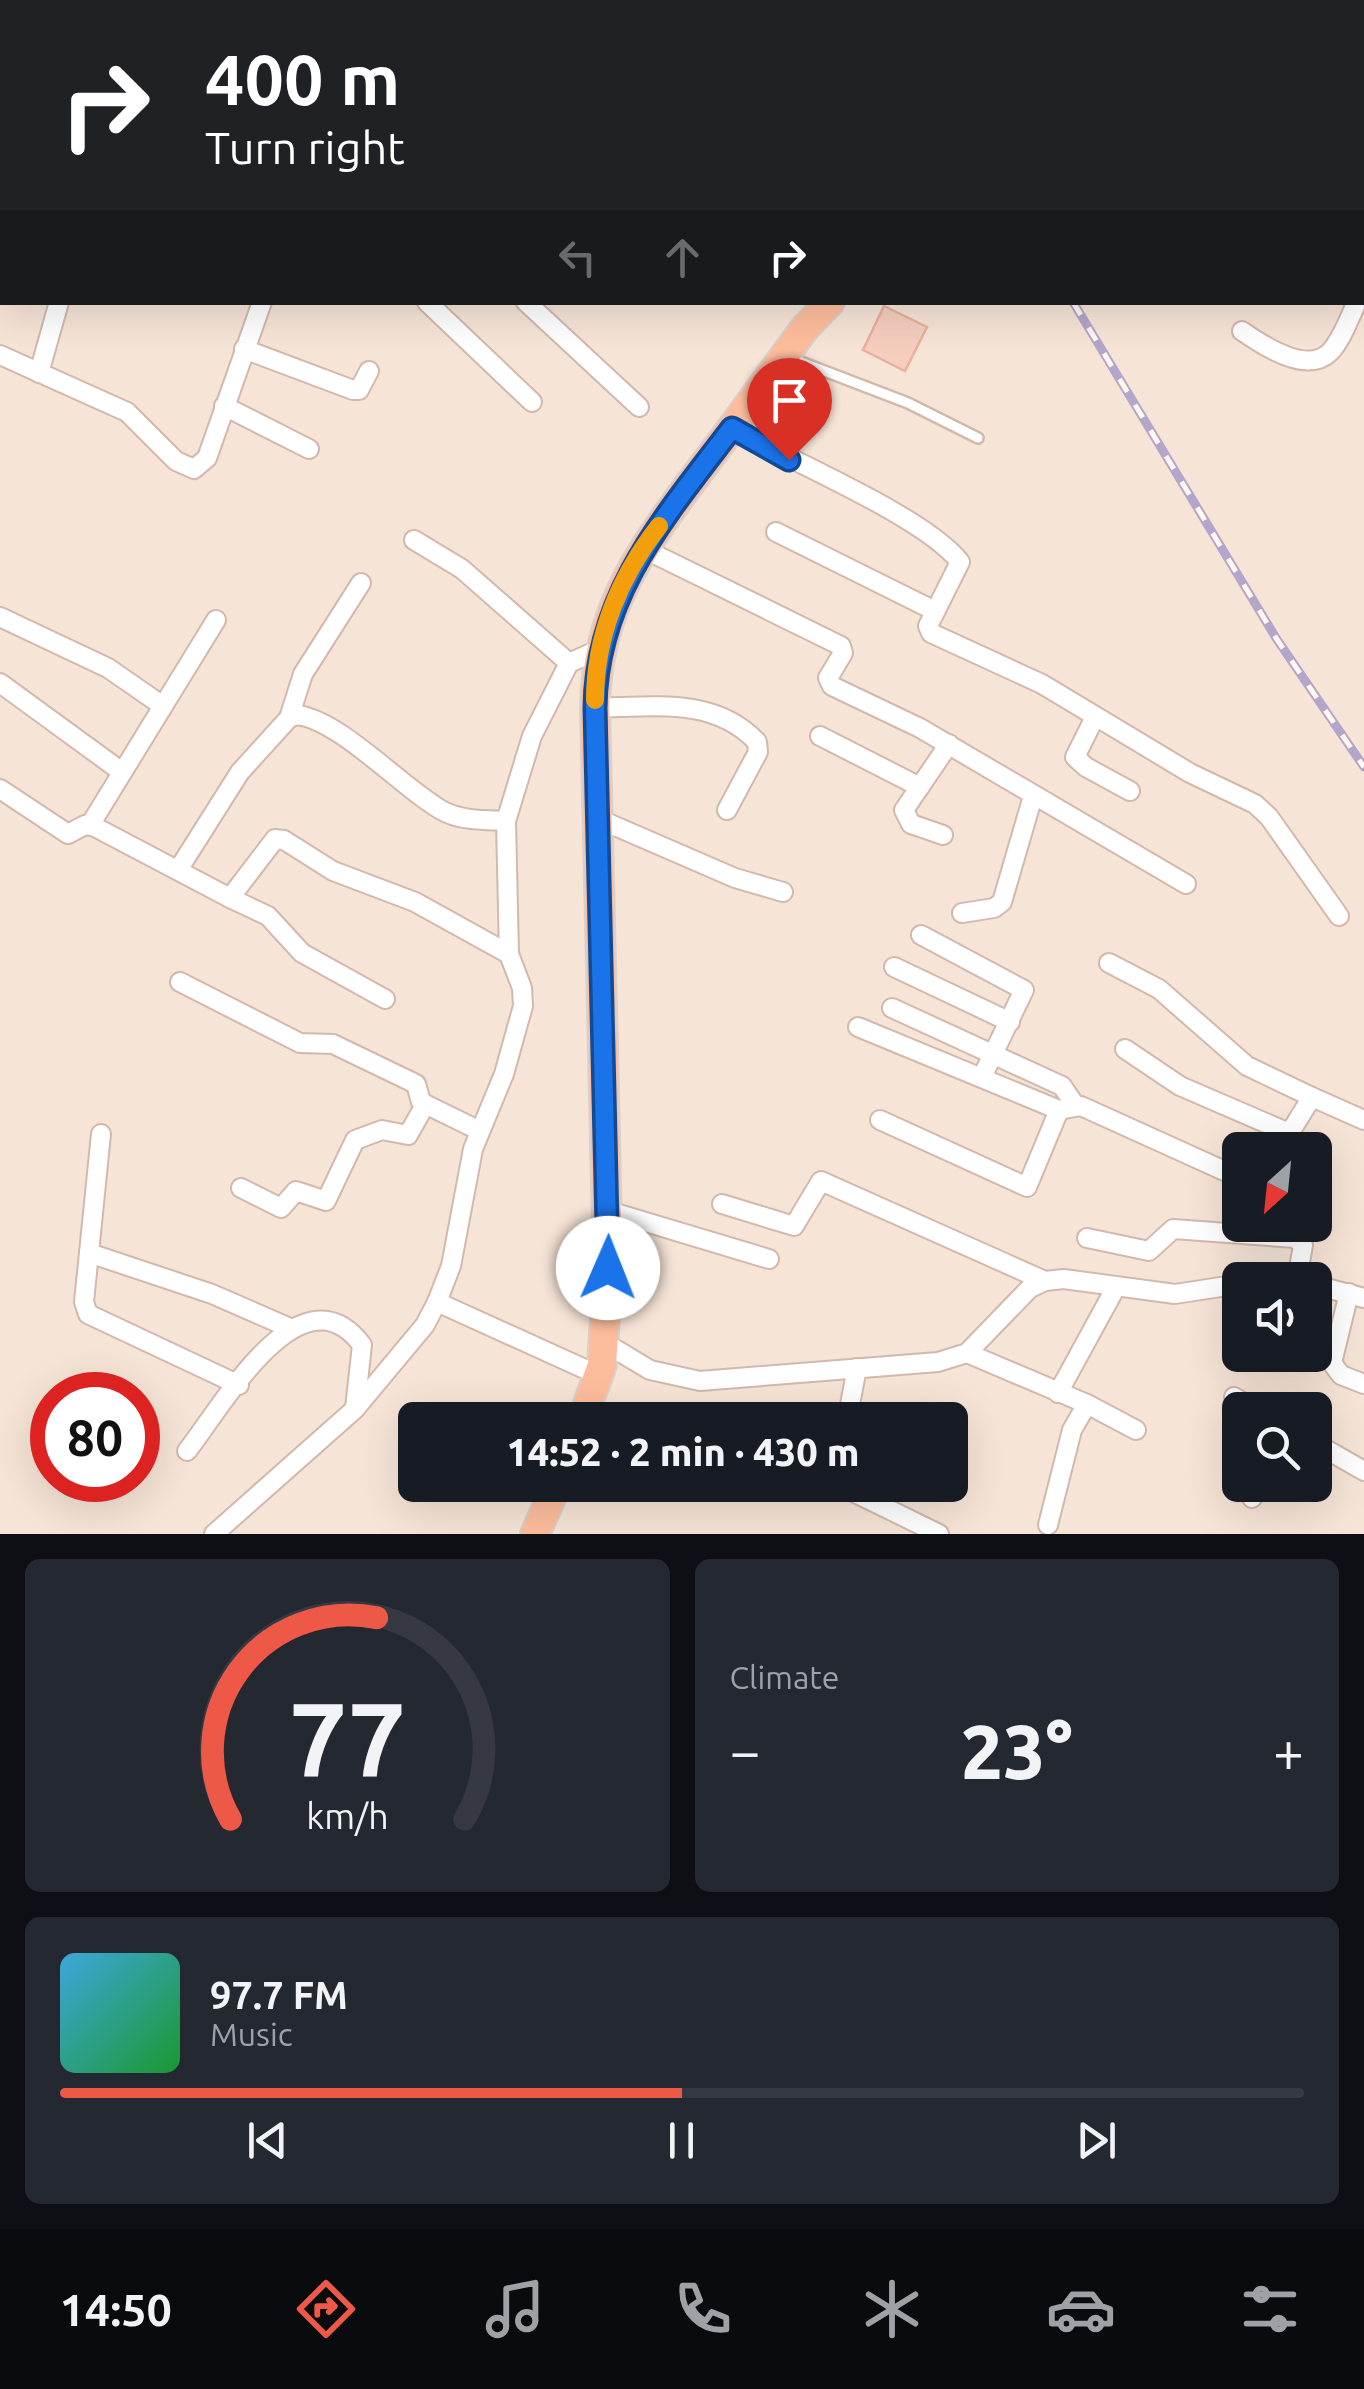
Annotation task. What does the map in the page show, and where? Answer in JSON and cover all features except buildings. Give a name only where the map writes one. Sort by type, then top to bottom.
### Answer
[{"type":"highway","points":[[588,1402],[605,1343],[609,1211],[595,708],[598,650],[618,594],[642,548],[784,356],[827,305]]},
{"type":"highway","points":[[536,1534],[550,1502]]},
{"type":"street","points":[[39,374],[58,305]]},
{"type":"street","points":[[0,355],[126,412],[176,461],[194,469],[207,458],[261,305]]},
{"type":"street","points":[[430,305],[532,402]]},
{"type":"street","points":[[529,305],[639,407]]},
{"type":"street","points":[[1242,331],[1284,354],[1316,360],[1332,351],[1356,324]]},
{"type":"street","points":[[244,349],[353,390],[359,390],[369,371]]},
{"type":"street","points":[[224,406],[309,449]]},
{"type":"street","points":[[732,428],[899,517],[949,549],[960,562],[928,626],[931,633],[1042,684],[1190,774],[1258,807],[1339,916]]},
{"type":"street","points":[[776,532],[935,611]]},
{"type":"street","points":[[414,540],[462,570],[569,664]]},
{"type":"street","points":[[642,548],[842,646],[843,653],[828,678],[830,684],[949,744],[1186,884]]},
{"type":"street","points":[[178,870],[240,772],[288,718],[303,674],[361,583]]},
{"type":"street","points":[[0,617],[108,668],[163,706]]},
{"type":"street","points":[[0,789],[68,834],[90,825],[216,620]]},
{"type":"street","points":[[214,1534],[355,1409],[425,1325],[438,1302],[451,1266],[478,1130],[520,1026],[522,988],[509,954],[506,821],[532,736],[569,664],[598,650]]},
{"type":"street","points":[[0,683],[122,772]]},
{"type":"street","points":[[595,708],[691,706],[713,712],[750,734],[758,742],[758,752],[727,810]]},
{"type":"street","points":[[288,718],[305,716],[334,733],[391,768],[442,810],[458,817],[506,821]]},
{"type":"street","points":[[1095,717],[1076,757],[1130,791]]},
{"type":"street","points":[[820,736],[920,787]]},
{"type":"street","points":[[943,835],[907,820],[904,810],[949,744]]},
{"type":"street","points":[[962,913],[994,908],[1007,894],[1033,796]]},
{"type":"street","points":[[601,820],[735,878],[783,892]]},
{"type":"street","points":[[90,825],[268,916],[302,953],[385,999]]},
{"type":"street","points":[[230,898],[275,839],[280,838],[333,871],[415,902],[509,954]]},
{"type":"street","points":[[921,936],[1021,986],[1023,996],[982,1077]]},
{"type":"street","points":[[1109,963],[1159,990],[1248,1066],[1364,1120]]},
{"type":"street","points":[[894,967],[1010,1022]]},
{"type":"street","points":[[180,982],[300,1042],[333,1044],[388,1070],[416,1084],[417,1100],[478,1130]]},
{"type":"street","points":[[880,1120],[1026,1187],[1067,1107],[1062,1086],[892,1008]]},
{"type":"street","points":[[858,1027],[1222,1171]]},
{"type":"street","points":[[1126,1049],[1194,1093],[1287,1132]]},
{"type":"street","points":[[1290,1132],[1312,1098]]},
{"type":"street","points":[[241,1188],[281,1208],[296,1191],[326,1202],[356,1140],[382,1130],[408,1135],[425,1104]]},
{"type":"street","points":[[101,1134],[84,1302],[96,1322],[174,1351],[239,1385]]},
{"type":"street","points":[[722,1204],[794,1226],[821,1182],[1044,1281]]},
{"type":"street","points":[[609,1211],[769,1260]]},
{"type":"street","points":[[1087,1238],[1149,1251],[1173,1229],[1222,1230]]},
{"type":"street","points":[[89,1253],[212,1294],[290,1328]]},
{"type":"street","points":[[605,1343],[674,1378],[700,1381],[938,1362],[967,1353],[1030,1288],[1044,1281],[1064,1279],[1175,1294],[1222,1287]]},
{"type":"street","points":[[1058,1393],[1116,1287]]},
{"type":"street","points":[[1356,1295],[1332,1363],[1341,1375],[1364,1384]]},
{"type":"street","points":[[438,1302],[598,1375]]},
{"type":"street","points":[[188,1451],[269,1346],[290,1328],[321,1320],[354,1334],[364,1354],[355,1409]]},
{"type":"street","points":[[967,1353],[1087,1404],[1136,1430]]},
{"type":"street","points":[[850,1402],[857,1368]]},
{"type":"street","points":[[1048,1525],[1072,1430],[1087,1404]]},
{"type":"street","points":[[1332,1453],[1364,1471]]},
{"type":"street","points":[[874,1502],[939,1534]]},
{"type":"lane","points":[[784,356],[908,403],[978,438]]},
{"type":"shaded area","points":[[0,305],[1364,305],[1364,1534],[0,1534]]},
{"type":"railway","points":[[1075,305],[1276,638],[1364,767]]},
{"type":"slow traffic","points":[[595,700],[598,650],[607,621],[642,548],[659,526]]},
{"type":"route","points":[[608,1268],[605,992],[595,708],[598,650],[618,594],[642,548],[732,428],[789,460]]}]
